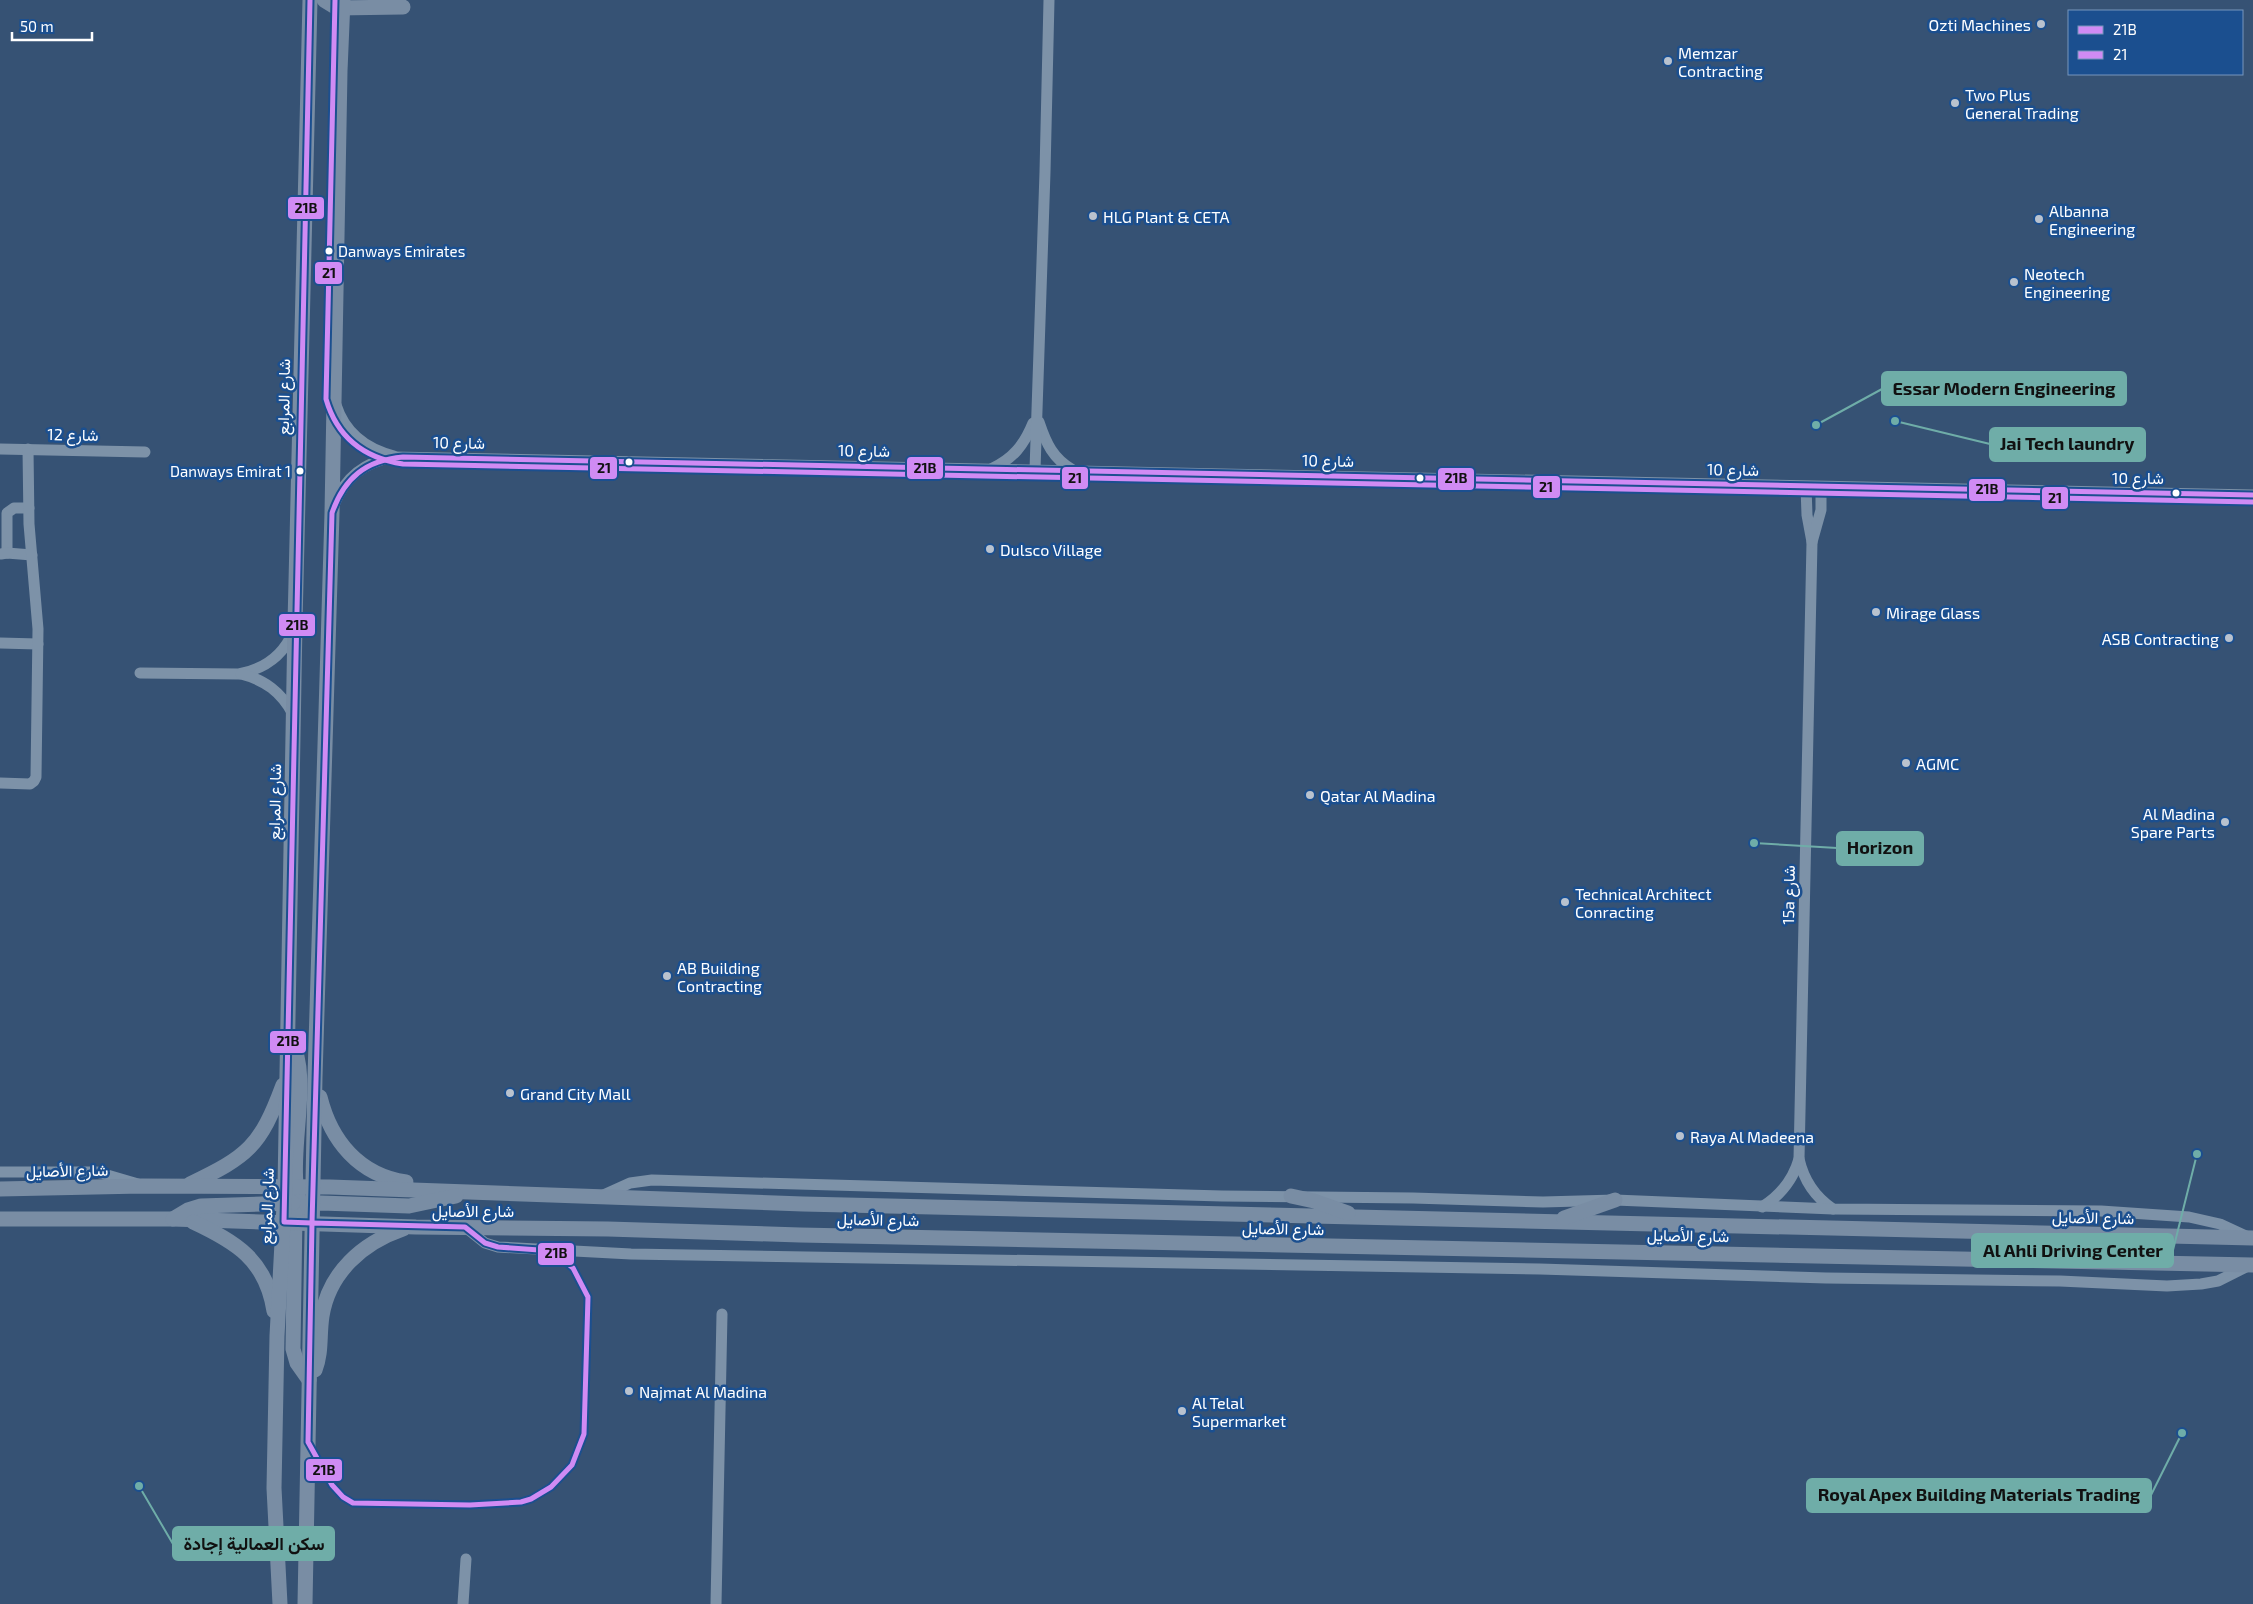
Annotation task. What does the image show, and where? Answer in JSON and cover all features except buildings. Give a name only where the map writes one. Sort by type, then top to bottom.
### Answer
[{"type":"main road","name":"شارع المرابع","points":[[280,1604],[274,1488],[278,1336],[295,1205],[286,1074],[310,0]]},
{"type":"main road","points":[[324,0],[334,7],[343,4],[403,7]]},
{"type":"main road","points":[[313,1187],[332,513],[343,4]]},
{"type":"main road","points":[[288,1034],[298,1056],[300,1075],[295,1205],[293,1349],[297,1363],[309,1380]]},
{"type":"main road","points":[[185,1186],[232,1163],[250,1148],[270,1120],[286,1074]]},
{"type":"main road","points":[[315,1077],[329,1124],[340,1144],[356,1161],[389,1179],[466,1191]]},
{"type":"main road","name":"شارع الأصايل","points":[[0,1189],[185,1186],[295,1205],[313,1187],[803,1204],[2251,1238]]},
{"type":"main road","points":[[0,1219],[180,1219],[295,1205],[409,1206],[438,1201],[466,1191]]},
{"type":"main road","points":[[1291,1196],[1329,1205],[1356,1216]]},
{"type":"main road","points":[[1555,1221],[1615,1200]]},
{"type":"main road","name":"شارع المرابع","points":[[295,1205],[312,1222],[305,1604]]},
{"type":"main road","points":[[180,1219],[230,1240],[254,1262],[269,1291],[278,1336]]},
{"type":"main road","name":"شارع الأصايل","points":[[312,1222],[416,1227],[2251,1265]]},
{"type":"main road","points":[[309,1380],[320,1355],[325,1305],[338,1275],[352,1259],[375,1241],[395,1232],[416,1227]]},
{"type":"street","points":[[1035,470],[1049,0]]},
{"type":"street","name":"شارع 10","points":[[333,398],[343,421],[355,437],[373,449],[403,457]]},
{"type":"street","points":[[991,469],[1007,460],[1021,447],[1036,415]]},
{"type":"street","points":[[1036,415],[1053,454],[1059,461],[1075,471]]},
{"type":"street","name":"شارع 12","points":[[0,449],[145,452]]},
{"type":"street","points":[[0,783],[30,784],[36,779],[38,644],[29,508],[28,450]]},
{"type":"street","name":"شارع 10","points":[[332,513],[341,489],[359,470],[375,461],[403,457],[2253,495]]},
{"type":"street","name":"15a شارع","points":[[1762,1207],[1783,1190],[1793,1176],[1799,1158],[1812,542],[1807,515],[1806,487]]},
{"type":"street","name":"15a شارع","points":[[1812,542],[1821,510],[1821,487]]},
{"type":"street","points":[[29,508],[14,508],[7,514],[3,554],[32,555]]},
{"type":"street","points":[[239,674],[257,669],[273,660],[287,644],[295,623]]},
{"type":"street","points":[[0,643],[38,644]]},
{"type":"street","points":[[140,673],[239,674],[256,678],[271,687],[288,703],[294,714]]},
{"type":"street","name":"15a شارع","points":[[1799,1158],[1808,1184],[1819,1198],[1833,1209]]},
{"type":"street","points":[[0,1172],[97,1172],[128,1180],[142,1186]]},
{"type":"street","points":[[600,1197],[630,1183],[652,1180],[1543,1202],[1615,1200],[1833,1209],[2101,1211],[2160,1214],[2205,1220],[2251,1238]]},
{"type":"street","points":[[465,1227],[485,1243],[498,1247],[641,1254],[1540,1269],[1826,1278],[2060,1281],[2166,1286],[2201,1284],[2218,1280],[2251,1265]]},
{"type":"street","points":[[716,1604],[722,1314]]},
{"type":"street","points":[[463,1604],[466,1558]]},
{"type":"transit line","name":"21B","points":[[310,0],[284,1222],[312,1223]]},
{"type":"transit line","name":"21","points":[[335,0],[326,399],[337,424],[345,435],[364,451],[389,461],[403,464],[2253,502]]},
{"type":"transit line","name":"21B","points":[[312,1223],[332,513],[343,490],[350,481],[358,473],[378,462],[403,457],[2253,495]]},
{"type":"transit line","name":"21B","points":[[312,1223],[465,1227],[485,1243],[498,1247],[553,1251],[573,1268],[588,1297],[584,1434],[572,1465],[551,1487],[531,1499],[521,1502],[470,1505],[353,1503],[343,1497],[332,1485],[308,1442],[312,1223]]},
{"type":"place","name":"Ozti Machines","points":[[2041,24]]},
{"type":"place","name":"Memzar Contracting","points":[[1668,61]]},
{"type":"place","name":"Two Plus General Trading","points":[[1955,103]]},
{"type":"place","name":"HLG Plant & CETA","points":[[1093,216]]},
{"type":"place","name":"Albanna Engineering","points":[[2039,219]]},
{"type":"place","name":"Danways Emirates","points":[[329,251]]},
{"type":"place","name":"Neotech Engineering","points":[[2014,282]]},
{"type":"place","name":"Jai Tech laundry","points":[[1895,421]]},
{"type":"place","name":"Essar Modern Engineering","points":[[1816,425]]},
{"type":"place","name":"Danways Emirat 1","points":[[300,471]]},
{"type":"place","name":"Dulsco Village","points":[[990,549]]},
{"type":"place","name":"Mirage Glass","points":[[1876,612]]},
{"type":"place","name":"ASB Contracting","points":[[2229,638]]},
{"type":"place","name":"AGMC","points":[[1906,763]]},
{"type":"place","name":"Qatar Al Madina","points":[[1310,795]]},
{"type":"place","name":"Al Madina Spare Parts","points":[[2225,822]]},
{"type":"place","name":"Horizon","points":[[1754,843]]},
{"type":"place","name":"Technical Architect Conracting","points":[[1565,902]]},
{"type":"place","name":"AB Building Contracting","points":[[667,976]]},
{"type":"place","name":"Grand City Mall","points":[[510,1093]]},
{"type":"place","name":"Raya Al Madeena","points":[[1680,1136]]},
{"type":"place","name":"Al Ahli Driving Center","points":[[2197,1154]]},
{"type":"place","name":"Najmat Al Madina","points":[[629,1391]]},
{"type":"place","name":"Al Telal Supermarket","points":[[1182,1411]]},
{"type":"place","name":"Royal Apex Building Materials Trading","points":[[2182,1433]]},
{"type":"place","name":"سكن العمالية إجادة","points":[[139,1486]]}]
